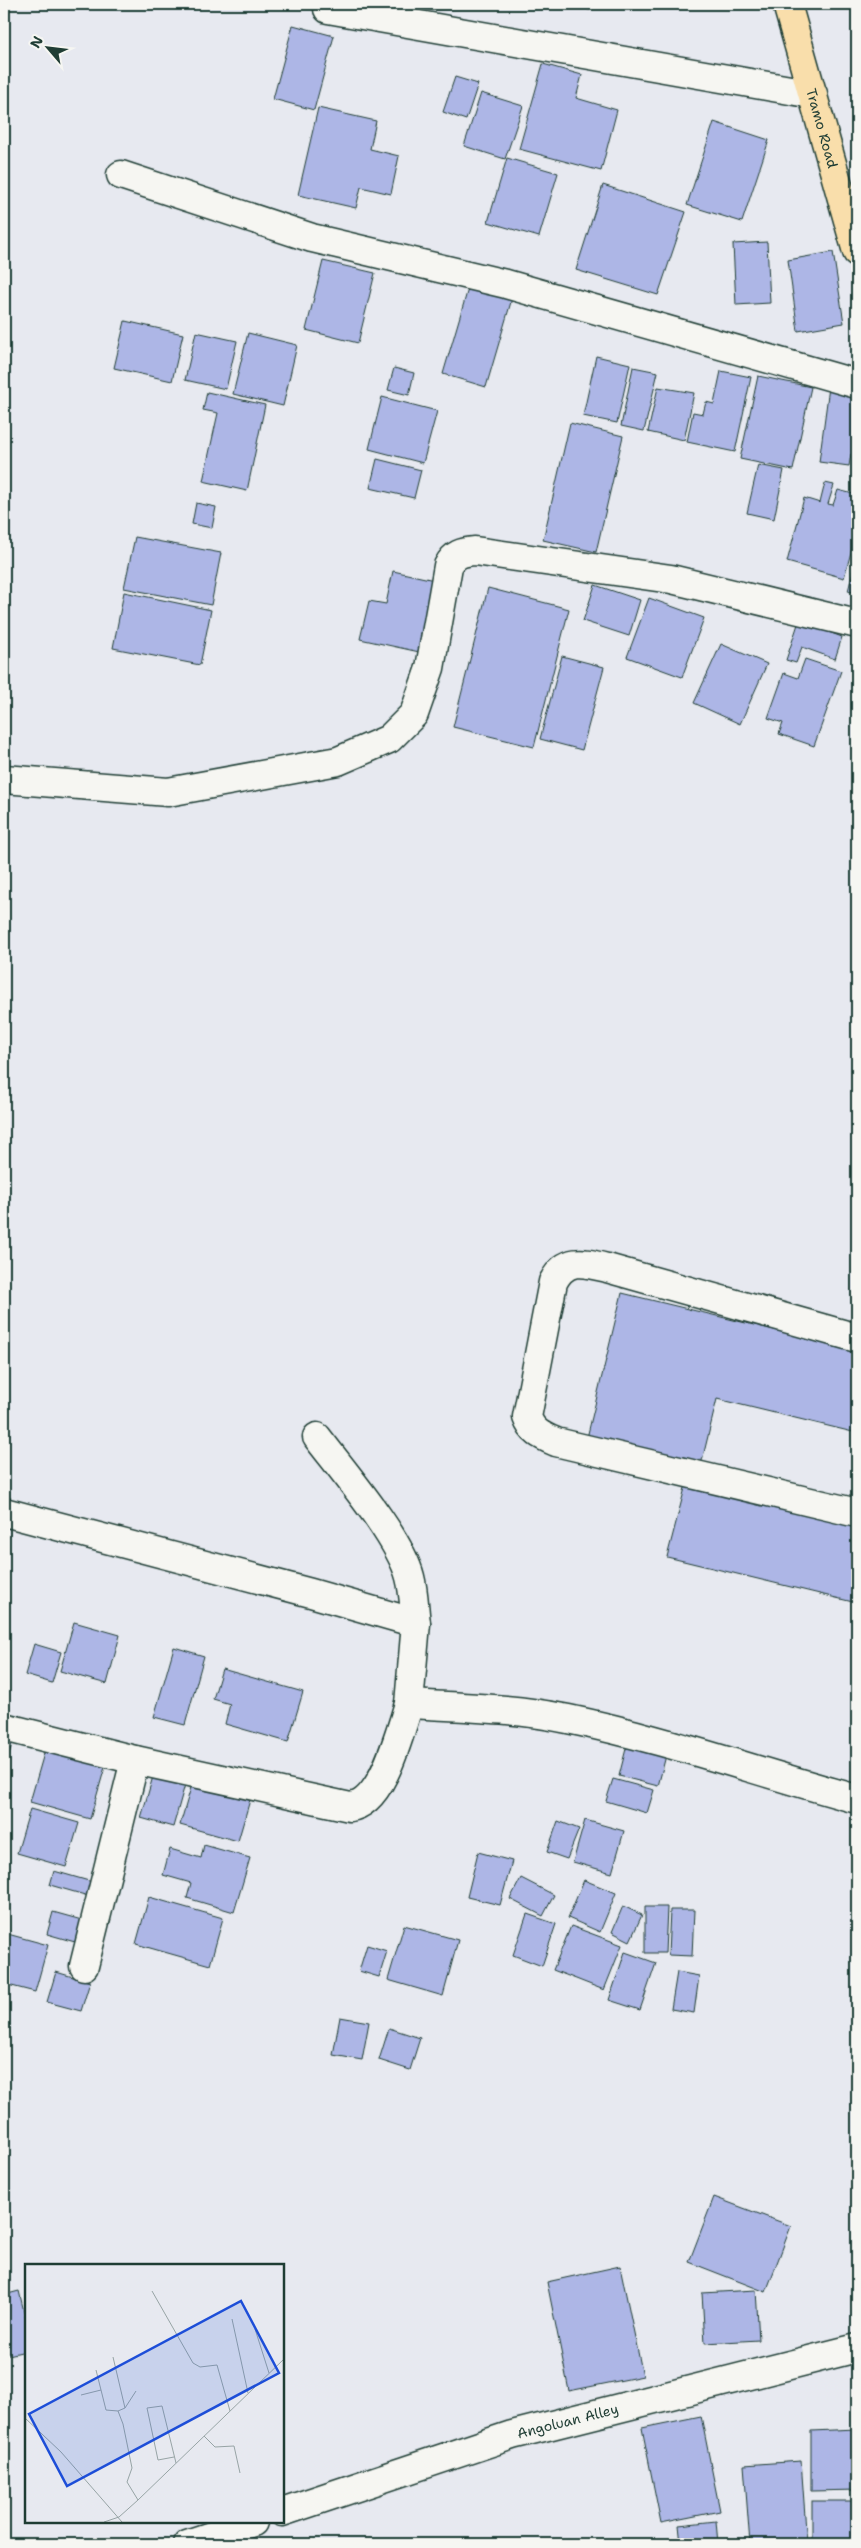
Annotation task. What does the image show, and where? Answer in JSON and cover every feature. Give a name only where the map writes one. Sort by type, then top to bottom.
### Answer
[{"type":"main road","name":"Tramo Road","points":[[787,4],[857,252]]},
{"type":"street","points":[[328,9],[813,94]]},
{"type":"street","points":[[121,175],[312,238],[506,284],[857,384]]},
{"type":"street","points":[[4,779],[168,792],[338,761],[389,739],[414,714],[430,668],[448,566],[452,558],[460,553],[475,551],[502,554],[671,579],[857,624]]},
{"type":"street","points":[[857,1338],[607,1268],[586,1263],[570,1264],[559,1271],[553,1282],[527,1417],[531,1427],[542,1436],[556,1442],[857,1513]]},
{"type":"street","points":[[4,1727],[134,1760],[330,1804],[358,1806],[367,1801],[389,1762],[409,1704],[416,1623],[410,1577],[401,1556],[381,1524],[317,1437]]},
{"type":"street","points":[[4,1512],[311,1593],[416,1623]]},
{"type":"street","points":[[409,1704],[510,1710],[567,1718],[694,1751],[857,1799]]},
{"type":"street","points":[[84,1966],[134,1760]]},
{"type":"street","name":"Angoluan Alley","points":[[284,2511],[512,2435],[857,2348]]},
{"type":"street","points":[[187,2544],[250,2523]]},
{"type":"building","points":[[552,4],[591,4],[590,10]]},
{"type":"building","points":[[293,25],[334,36],[314,110],[273,99]]},
{"type":"building","points":[[543,64],[582,75],[576,98],[617,110],[601,171],[519,149]]},
{"type":"building","points":[[455,77],[478,84],[466,120],[443,112]]},
{"type":"building","points":[[481,93],[523,106],[505,159],[464,146]]},
{"type":"building","points":[[318,108],[376,121],[370,149],[399,156],[391,194],[361,187],[356,208],[298,195]]},
{"type":"building","points":[[714,122],[769,140],[742,222],[687,205]]},
{"type":"building","points":[[507,158],[558,173],[539,237],[488,222]]},
{"type":"building","points":[[603,185],[686,212],[658,295],[576,270]]},
{"type":"building","points":[[767,242],[770,303],[736,305],[733,244]]},
{"type":"building","points":[[833,252],[844,323],[798,331],[788,260]]},
{"type":"building","points":[[323,261],[375,273],[358,343],[306,330]]},
{"type":"building","points":[[470,282],[513,295],[486,387],[443,374]]},
{"type":"building","points":[[125,321],[183,334],[172,381],[114,368]]},
{"type":"building","points":[[196,332],[237,341],[226,389],[185,380]]},
{"type":"building","points":[[248,333],[297,345],[283,406],[233,394]]},
{"type":"building","points":[[596,356],[630,364],[617,423],[583,416]]},
{"type":"building","points":[[633,367],[658,372],[644,431],[621,426]]},
{"type":"building","points":[[394,368],[414,373],[409,395],[388,390]]},
{"type":"building","points":[[721,371],[751,377],[735,452],[687,442],[693,412],[703,414],[706,402],[714,404]]},
{"type":"building","points":[[758,376],[811,387],[793,470],[740,459]]},
{"type":"building","points":[[658,387],[694,393],[684,440],[648,432]]},
{"type":"building","points":[[829,387],[857,391],[857,455],[851,454],[849,466],[819,462]]},
{"type":"building","points":[[207,392],[265,405],[247,491],[203,481],[218,413],[203,410]]},
{"type":"building","points":[[382,397],[437,411],[423,463],[369,449]]},
{"type":"building","points":[[570,423],[623,436],[596,552],[543,540]]},
{"type":"building","points":[[377,459],[421,470],[414,498],[370,488]]},
{"type":"building","points":[[758,465],[784,470],[774,519],[747,513]]},
{"type":"building","points":[[825,483],[834,485],[828,504],[833,505],[838,490],[857,495],[855,511],[857,511],[857,530],[844,578],[787,562],[804,498],[820,503]]},
{"type":"building","points":[[196,503],[216,507],[212,528],[192,524]]},
{"type":"building","points":[[135,537],[221,553],[211,605],[124,588]]},
{"type":"building","points":[[857,556],[857,593],[848,591]]},
{"type":"building","points":[[393,571],[439,581],[424,653],[360,639],[369,601],[386,604]]},
{"type":"building","points":[[595,585],[640,600],[629,636],[583,621]]},
{"type":"building","points":[[488,588],[569,609],[534,747],[453,727]]},
{"type":"building","points":[[124,592],[211,610],[200,665],[113,648]]},
{"type":"building","points":[[649,598],[704,618],[682,677],[627,657]]},
{"type":"building","points":[[799,621],[842,637],[835,659],[802,647],[796,663],[786,660]]},
{"type":"building","points":[[721,644],[767,664],[740,724],[694,703]]},
{"type":"building","points":[[562,656],[604,667],[582,750],[540,739]]},
{"type":"building","points":[[805,659],[841,671],[814,746],[779,734],[783,723],[768,718],[784,673],[798,678]]},
{"type":"building","points":[[622,1293],[857,1350],[857,1433],[717,1399],[700,1469],[586,1442]]},
{"type":"building","points":[[686,1484],[857,1526],[857,1603],[667,1557]]},
{"type":"building","points":[[74,1622],[120,1635],[107,1684],[60,1671]]},
{"type":"building","points":[[34,1644],[61,1652],[52,1683],[25,1675]]},
{"type":"building","points":[[174,1647],[204,1656],[185,1725],[154,1717]]},
{"type":"building","points":[[222,1669],[303,1692],[288,1742],[225,1724],[230,1704],[213,1699]]},
{"type":"building","points":[[4,1731],[15,1734],[4,1771]]},
{"type":"building","points":[[629,1737],[668,1748],[658,1786],[619,1776]]},
{"type":"building","points":[[47,1743],[107,1760],[90,1819],[30,1802]]},
{"type":"building","points":[[154,1773],[186,1781],[173,1827],[141,1818]]},
{"type":"building","points":[[194,1777],[252,1793],[238,1841],[180,1825]]},
{"type":"building","points":[[613,1779],[654,1790],[647,1813],[606,1801]]},
{"type":"building","points":[[30,1809],[79,1823],[66,1867],[17,1853]]},
{"type":"building","points":[[585,1820],[624,1831],[612,1873],[573,1862]]},
{"type":"building","points":[[558,1821],[579,1829],[567,1859],[547,1852]]},
{"type":"building","points":[[204,1845],[250,1858],[234,1912],[187,1898],[191,1883],[163,1875],[170,1849],[201,1858]]},
{"type":"building","points":[[478,1852],[512,1861],[500,1905],[467,1897]]},
{"type":"building","points":[[54,1871],[96,1883],[92,1897],[50,1885]]},
{"type":"building","points":[[521,1878],[554,1895],[543,1916],[510,1899]]},
{"type":"building","points":[[584,1880],[616,1893],[600,1932],[568,1918]]},
{"type":"building","points":[[149,1897],[223,1918],[210,1965],[136,1944]]},
{"type":"building","points":[[623,1906],[642,1915],[630,1941],[612,1932]]},
{"type":"building","points":[[645,1907],[667,1907],[665,1953],[645,1953]]},
{"type":"building","points":[[670,1910],[694,1910],[692,1956],[668,1955]]},
{"type":"building","points":[[53,1912],[89,1922],[82,1944],[47,1934]]},
{"type":"building","points":[[527,1914],[556,1924],[542,1966],[513,1955]]},
{"type":"building","points":[[404,1925],[458,1940],[443,1996],[388,1980]]},
{"type":"building","points":[[571,1926],[622,1945],[604,1990],[553,1970]]},
{"type":"building","points":[[4,1933],[48,1945],[35,1992],[4,1984]]},
{"type":"building","points":[[367,1945],[387,1951],[379,1977],[359,1971]]},
{"type":"building","points":[[625,1952],[656,1963],[640,2010],[609,2000]]},
{"type":"building","points":[[56,1972],[90,1982],[81,2011],[47,2002]]},
{"type":"building","points":[[677,1972],[699,1976],[694,2013],[671,2009]]},
{"type":"building","points":[[340,2017],[369,2022],[362,2060],[333,2055]]},
{"type":"building","points":[[389,2028],[420,2038],[410,2070],[379,2060]]},
{"type":"building","points":[[714,2197],[791,2226],[766,2292],[689,2262]]},
{"type":"building","points":[[620,2266],[643,2376],[569,2391],[547,2282]]},
{"type":"building","points":[[756,2290],[759,2340],[705,2343],[702,2293]]},
{"type":"building","points":[[19,2291],[25,2316],[25,2351],[4,2356],[4,2295]]},
{"type":"building","points":[[701,2416],[720,2511],[661,2523],[642,2428]]},
{"type":"building","points":[[857,2429],[857,2490],[811,2491],[811,2431]]},
{"type":"building","points":[[801,2461],[807,2544],[750,2544],[744,2465]]},
{"type":"building","points":[[812,2501],[857,2501],[857,2544],[812,2544]]},
{"type":"building","points":[[716,2521],[718,2544],[681,2544],[679,2525]]}]
